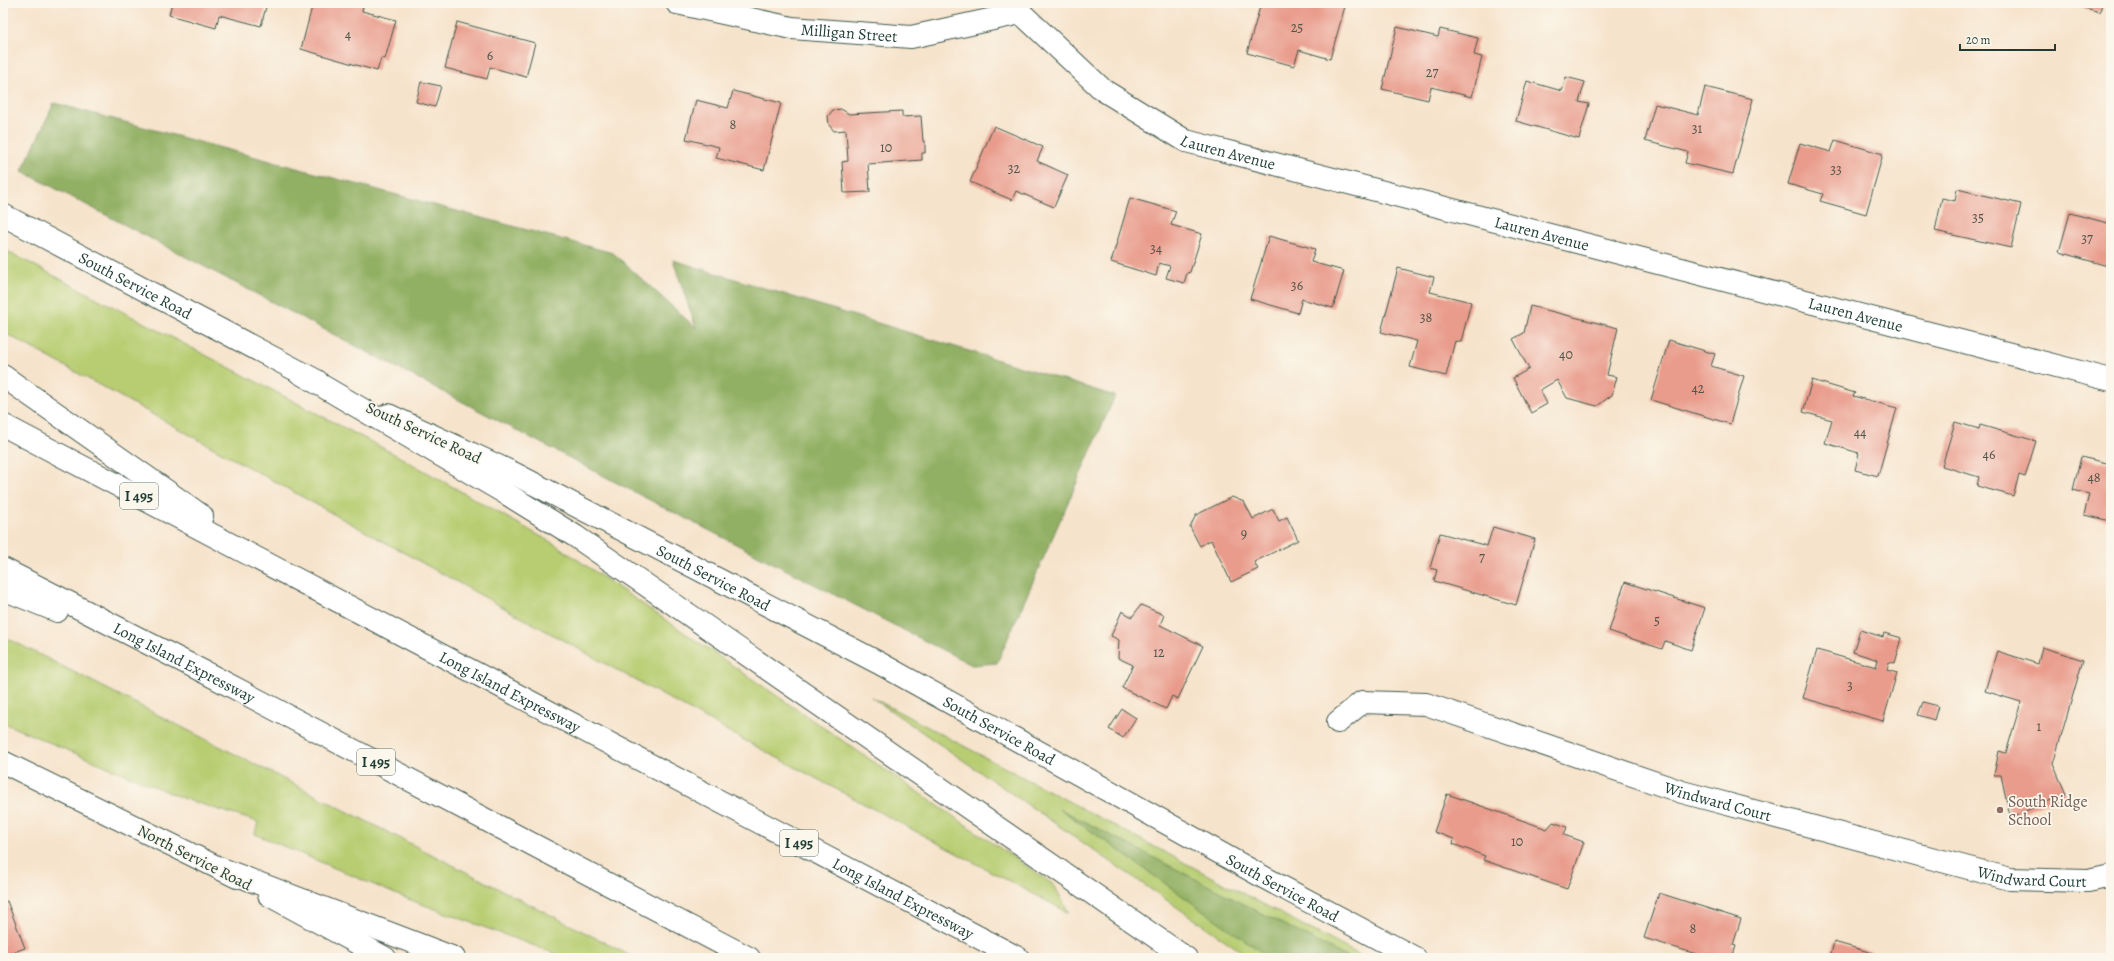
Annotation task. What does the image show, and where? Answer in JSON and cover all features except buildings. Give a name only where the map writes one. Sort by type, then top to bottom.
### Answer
[{"type":"main road","name":"Milligan Street","points":[[678,3],[792,28],[911,36],[1020,8]]},
{"type":"main road","name":"Lauren Avenue","points":[[1020,8],[1103,90],[1186,141],[2111,380]]},
{"type":"main road","name":"South Service Road","points":[[3,215],[300,373],[515,474],[879,663],[1258,874],[1415,958]]},
{"type":"main road","points":[[300,373],[506,494],[582,541],[1186,958]]},
{"type":"main road","points":[[3,376],[275,567]]},
{"type":"main road","name":"Long Island Expressway","points":[[3,425],[1018,958]]},
{"type":"main road","name":"Long Island Expressway","points":[[3,569],[210,675],[748,958]]},
{"type":"main road","points":[[3,589],[210,675]]},
{"type":"main road","name":"Windward Court","points":[[1338,722],[1362,702],[1426,704],[1682,792],[2010,879],[2088,881],[2111,876]]},
{"type":"main road","name":"North Service Road","points":[[3,762],[219,868],[385,958]]},
{"type":"main road","points":[[219,868],[454,958]]},
{"type":"green space","points":[[54,103],[613,253],[696,328],[673,260],[1115,396],[997,663],[972,665],[642,496],[22,171]]},
{"type":"green space","points":[[3,249],[398,456],[556,545],[1054,885],[1069,913],[744,740],[3,332]]},
{"type":"green space","points":[[3,636],[635,958],[567,958],[400,896],[255,834],[258,822],[182,798],[3,723]]},
{"type":"green space","points":[[871,697],[1365,958],[1251,958]]},
{"type":"green space","points":[[1060,809],[1348,958],[1270,958]]},
{"type":"place","name":"South Ridge School","points":[[2000,810]]}]
